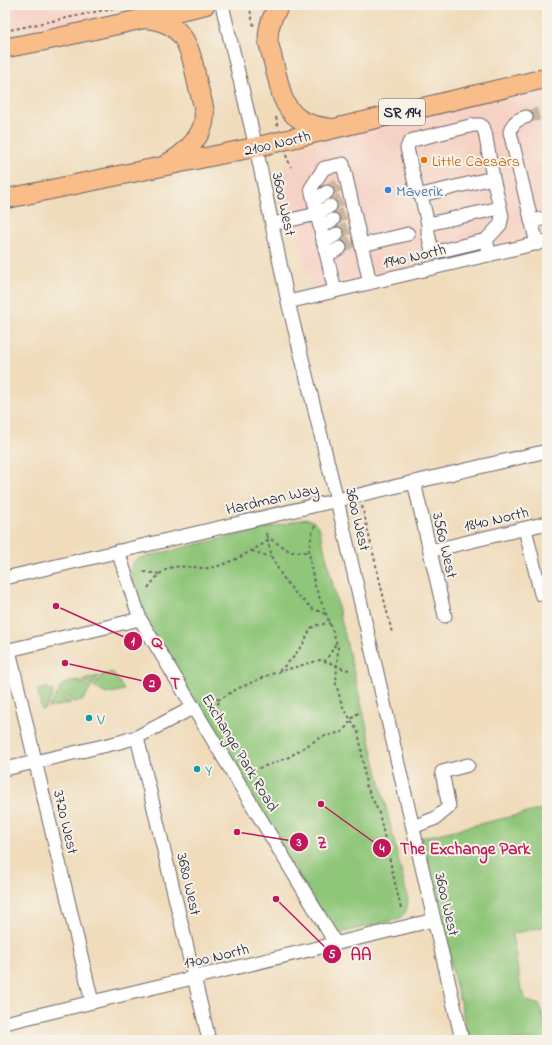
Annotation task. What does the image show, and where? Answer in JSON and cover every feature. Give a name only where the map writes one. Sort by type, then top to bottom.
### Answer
[{"type":"highway","points":[[5,48],[205,5]]},
{"type":"highway","points":[[280,5],[274,11],[271,19],[268,32],[268,41],[285,104],[296,117],[303,121],[319,126],[336,128]]},
{"type":"highway","points":[[144,19],[166,24],[178,32],[186,41],[191,53],[204,111],[203,124],[194,140],[180,155],[162,167]]},
{"type":"highway","name":"2100 North","points":[[5,199],[256,147],[547,78]]},
{"type":"street","name":"3600 West","points":[[222,5],[256,147],[288,302],[337,500],[462,1040]]},
{"type":"street","points":[[526,117],[516,121],[510,132],[532,222],[542,243]]},
{"type":"street","points":[[474,125],[480,125],[483,127],[485,132],[493,178],[502,216],[500,225],[486,240],[436,252],[432,251],[428,233],[428,224],[421,195],[417,192],[407,148],[409,143],[413,140],[474,125]]},
{"type":"street","points":[[314,200],[337,186],[343,164],[324,168],[311,188],[335,291]]},
{"type":"street","points":[[421,195],[493,178]]},
{"type":"street","points":[[337,186],[346,197],[370,283]]},
{"type":"street","points":[[272,224],[317,214],[330,206]]},
{"type":"street","points":[[428,224],[500,208]]},
{"type":"street","points":[[532,222],[547,218]]},
{"type":"street","points":[[320,227],[333,220]]},
{"type":"street","points":[[324,242],[337,234]]},
{"type":"street","points":[[358,241],[408,234]]},
{"type":"street","points":[[486,240],[490,255]]},
{"type":"street","name":"1940 North","points":[[288,302],[542,243]]},
{"type":"street","points":[[327,255],[340,248]]},
{"type":"street","name":"Hardman Way","points":[[5,578],[547,451]]},
{"type":"street","name":"3560 West","points":[[414,482],[445,616]]},
{"type":"street","name":"1840 North","points":[[430,551],[547,523]]},
{"type":"street","points":[[525,529],[541,594]]},
{"type":"street","name":"Exchange Park Road","points":[[118,551],[140,619],[336,944]]},
{"type":"street","points":[[7,651],[140,619]]},
{"type":"street","name":"3720 West","points":[[7,651],[92,1002]]},
{"type":"street","points":[[5,769],[137,737],[194,707]]},
{"type":"street","name":"3680 West","points":[[137,737],[210,1040]]},
{"type":"street","points":[[413,827],[436,818],[449,807],[442,772],[468,765]]},
{"type":"street","name":"1700 North","points":[[5,1023],[434,920]]},
{"type":"path","points":[[5,31],[128,5]]},
{"type":"path","points":[[249,5],[250,12]]},
{"type":"path","points":[[289,163],[291,167]]},
{"type":"path","points":[[359,495],[392,632]]},
{"type":"path","points":[[315,526],[312,533],[309,552],[315,586],[327,614],[338,648],[336,684],[342,705],[358,732],[366,784],[378,813],[402,909]]},
{"type":"path","points":[[266,533],[271,557],[282,576],[295,593],[313,608],[327,614]]},
{"type":"path","points":[[266,536],[291,552],[309,552]]},
{"type":"path","points":[[148,588],[163,571],[173,566],[207,568],[217,566],[252,551],[268,541]]},
{"type":"path","points":[[252,551],[271,557]]},
{"type":"path","points":[[144,572],[160,574]]},
{"type":"path","points":[[278,672],[292,659],[303,644],[311,628],[317,625],[330,623]]},
{"type":"path","points":[[324,662],[336,644]]},
{"type":"path","points":[[209,699],[214,698],[218,700],[238,689],[278,672],[320,660],[343,669],[351,670]]},
{"type":"path","points":[[216,709],[218,700]]},
{"type":"path","points":[[253,770],[289,757],[321,737],[342,732],[354,716],[361,711]]},
{"type":"shaded area","points":[[5,5],[154,5],[73,22],[5,33]]},
{"type":"shaded area","points":[[547,88],[547,233],[310,289],[284,176],[288,159],[298,148],[305,145]]},
{"type":"green space","points":[[305,519],[313,521],[319,527],[408,900],[406,911],[398,919],[340,933],[332,931],[151,630],[130,574],[132,564],[140,558]]},
{"type":"green space","points":[[113,672],[124,690],[106,694],[94,687],[102,675]]},
{"type":"green space","points":[[99,676],[92,686],[82,680]]},
{"type":"green space","points":[[78,680],[91,688],[83,700],[74,702],[58,692],[63,684]]},
{"type":"green space","points":[[47,688],[53,691],[53,695],[45,709],[42,710],[37,690]]},
{"type":"green space","points":[[57,694],[71,703],[48,708]]},
{"type":"green space","points":[[547,808],[547,926],[512,934],[521,989],[527,1001],[540,1005],[547,1033],[547,1040],[469,1040],[421,838]]},
{"type":"tunnel","points":[[526,117],[547,112]]},
{"type":"tunnel","points":[[327,192],[338,185]]},
{"type":"tunnel","points":[[330,206],[342,199]]},
{"type":"tunnel","points":[[333,220],[345,213]]},
{"type":"tunnel","points":[[337,234],[348,228]]},
{"type":"tunnel","points":[[340,248],[352,241]]},
{"type":"place","name":"Little Caesars","points":[[424,160]]},
{"type":"place","name":"Maverik","points":[[388,190]]},
{"type":"place","name":"Q","points":[[56,606]]},
{"type":"place","name":"T","points":[[65,663]]},
{"type":"place","name":"V","points":[[89,718]]},
{"type":"place","name":"Y","points":[[197,769]]},
{"type":"place","name":"The Exchange Park","points":[[321,804]]},
{"type":"place","name":"Z","points":[[237,832]]},
{"type":"place","name":"AA","points":[[276,899]]}]
